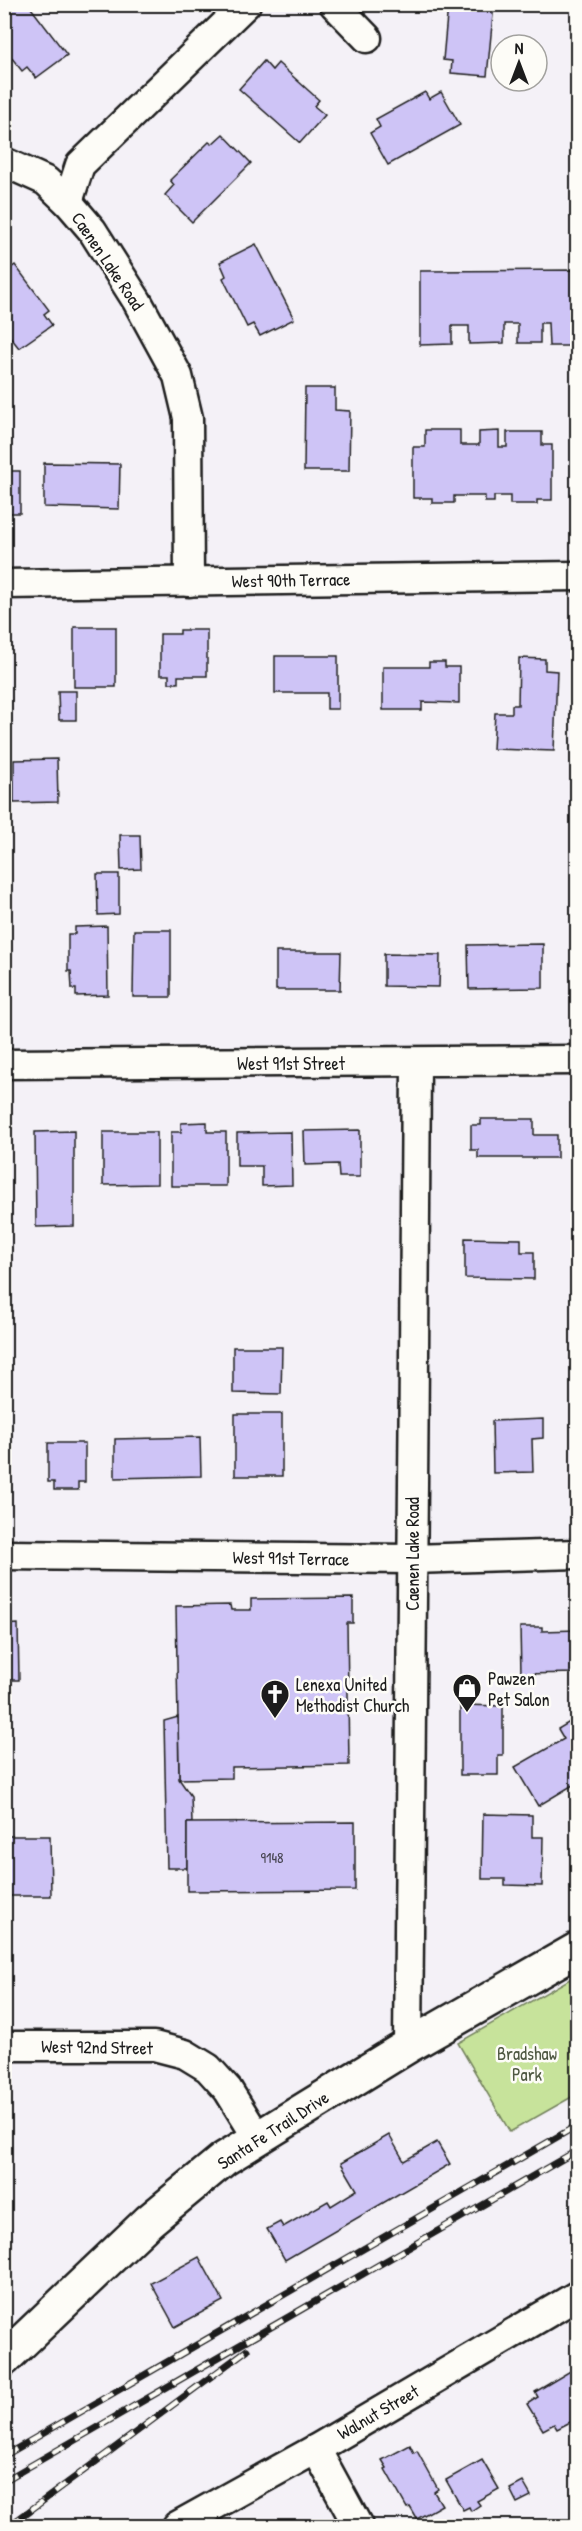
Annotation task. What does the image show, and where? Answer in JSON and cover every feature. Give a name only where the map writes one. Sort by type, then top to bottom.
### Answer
[{"type":"main road","name":"Santa Fe Trail Drive","points":[[4,2359],[149,2221],[210,2170],[257,2137],[408,2046],[578,1949]]},
{"type":"street","name":"Caenen Lake Road","points":[[189,582],[188,418],[178,376],[137,301],[92,230],[68,202],[80,165],[246,4]]},
{"type":"street","points":[[334,4],[368,38]]},
{"type":"street","points":[[4,162],[46,181],[68,202]]},
{"type":"street","name":"West 90th Terrace","points":[[4,584],[578,576]]},
{"type":"street","name":"West 91st Street","points":[[4,1064],[578,1060]]},
{"type":"street","name":"Caenen Lake Road","points":[[408,2046],[413,1729],[416,1062]]},
{"type":"street","name":"West 91st Terrace","points":[[4,1555],[412,1559],[578,1554]]},
{"type":"street","name":"West 92nd Street","points":[[4,2046],[154,2046],[185,2054],[208,2068],[228,2090],[257,2137]]},
{"type":"street","name":"Walnut Street","points":[[177,2526],[316,2449],[578,2295]]},
{"type":"street","points":[[316,2449],[358,2526]]},
{"type":"green space","name":"Bradshaw Park","points":[[577,1975],[577,2094],[510,2132],[458,2043]]},
{"type":"building","points":[[4,4],[28,4],[67,55],[36,78],[27,67],[22,71],[4,48]]},
{"type":"building","points":[[494,4],[491,33],[489,33],[487,76],[451,73],[452,61],[443,60],[448,5]]},
{"type":"building","points":[[264,61],[272,70],[278,63],[319,100],[314,106],[325,115],[300,143],[239,89]]},
{"type":"building","points":[[425,92],[429,99],[441,92],[460,125],[388,165],[370,133],[380,127],[376,119]]},
{"type":"building","points":[[223,134],[251,163],[192,222],[165,195],[174,185],[170,180],[209,142],[212,144]]},
{"type":"building","points":[[256,244],[294,319],[260,336],[253,324],[247,327],[223,278],[226,276],[220,262]]},
{"type":"building","points":[[4,260],[11,268],[15,265],[49,310],[44,314],[52,325],[19,348],[4,329]]},
{"type":"building","points":[[578,270],[578,346],[549,346],[548,323],[540,323],[540,343],[518,343],[518,324],[504,324],[504,343],[469,344],[469,326],[452,326],[452,344],[420,345],[420,271]]},
{"type":"building","points":[[305,388],[335,388],[335,410],[350,411],[349,471],[304,471]]},
{"type":"building","points":[[425,430],[460,430],[460,445],[479,445],[479,432],[499,431],[499,447],[507,447],[507,432],[542,432],[542,445],[552,445],[552,500],[537,500],[537,504],[510,504],[510,496],[494,496],[494,502],[485,502],[485,496],[454,496],[454,503],[432,503],[432,498],[413,498],[413,447],[425,447]]},
{"type":"building","points":[[44,463],[120,464],[119,509],[44,507]]},
{"type":"building","points":[[4,471],[20,471],[20,513],[4,513]]},
{"type":"building","points":[[74,627],[116,627],[116,687],[74,687]]},
{"type":"building","points":[[180,630],[207,630],[207,676],[178,676],[178,683],[169,683],[169,675],[160,675],[160,634],[180,634]]},
{"type":"building","points":[[275,656],[338,656],[338,709],[327,709],[327,693],[275,693]]},
{"type":"building","points":[[519,658],[545,659],[545,670],[557,671],[554,751],[493,749],[495,713],[512,713],[512,705],[518,705]]},
{"type":"building","points":[[571,659],[578,659],[578,699],[571,699]]},
{"type":"building","points":[[429,662],[445,662],[445,667],[459,667],[459,703],[422,702],[422,710],[383,710],[383,667],[429,667]]},
{"type":"building","points":[[58,691],[76,691],[76,720],[59,720]]},
{"type":"building","points":[[57,759],[58,802],[14,803],[14,760]]},
{"type":"building","points":[[120,835],[140,835],[141,869],[121,870]]},
{"type":"building","points":[[97,874],[119,874],[119,914],[98,915]]},
{"type":"building","points":[[107,926],[108,995],[76,996],[76,989],[72,989],[71,971],[68,971],[68,934],[75,934],[75,927]]},
{"type":"building","points":[[134,930],[171,930],[171,997],[133,997]]},
{"type":"building","points":[[543,944],[543,988],[469,989],[468,945]]},
{"type":"building","points":[[276,952],[341,952],[340,990],[276,990]]},
{"type":"building","points":[[384,954],[440,955],[439,987],[384,986]]},
{"type":"building","points":[[481,1119],[534,1119],[534,1135],[557,1135],[557,1158],[478,1158],[478,1150],[471,1150],[471,1125],[481,1125]]},
{"type":"building","points":[[207,1122],[207,1132],[226,1132],[226,1186],[171,1186],[171,1132],[181,1132],[181,1123]]},
{"type":"building","points":[[360,1130],[360,1177],[339,1177],[338,1164],[305,1165],[304,1131]]},
{"type":"building","points":[[74,1131],[74,1226],[36,1227],[35,1132]]},
{"type":"building","points":[[103,1132],[157,1132],[157,1184],[103,1185]]},
{"type":"building","points":[[291,1132],[292,1185],[262,1186],[262,1166],[237,1166],[237,1133]]},
{"type":"building","points":[[465,1238],[521,1239],[521,1252],[534,1252],[534,1279],[465,1278]]},
{"type":"building","points":[[233,1347],[282,1347],[281,1394],[233,1393]]},
{"type":"building","points":[[235,1414],[282,1414],[282,1476],[235,1476]]},
{"type":"building","points":[[543,1419],[543,1438],[532,1439],[533,1472],[493,1473],[492,1421]]},
{"type":"building","points":[[200,1437],[201,1476],[115,1478],[115,1439]]},
{"type":"building","points":[[48,1443],[85,1443],[85,1482],[78,1482],[78,1490],[54,1490],[54,1482],[48,1482]]},
{"type":"building","points":[[353,1598],[353,1623],[347,1623],[349,1765],[232,1767],[232,1778],[179,1779],[176,1606],[230,1605],[231,1610],[251,1610],[251,1599]]},
{"type":"building","points":[[18,1624],[19,1680],[4,1680],[4,1625]]},
{"type":"building","points":[[520,1627],[542,1627],[542,1631],[578,1630],[578,1673],[521,1674]]},
{"type":"building","points":[[460,1705],[503,1706],[503,1755],[498,1755],[498,1775],[460,1775]]},
{"type":"building","points":[[178,1717],[179,1779],[191,1796],[192,1823],[187,1823],[187,1868],[167,1868],[164,1721]]},
{"type":"building","points":[[578,1717],[578,1782],[538,1806],[515,1767],[564,1739],[558,1729]]},
{"type":"building","points":[[483,1814],[532,1815],[532,1837],[543,1837],[542,1886],[505,1885],[505,1879],[482,1879]]},
{"type":"building","points":[[355,1822],[355,1890],[187,1891],[187,1823]]},
{"type":"building","points":[[4,1836],[50,1836],[51,1896],[4,1896]]},
{"type":"building","points":[[389,2135],[404,2161],[437,2142],[450,2164],[285,2260],[267,2229],[280,2222],[283,2227],[328,2201],[331,2206],[357,2190],[341,2163]]},
{"type":"building","points":[[199,2257],[223,2301],[175,2327],[151,2283]]},
{"type":"building","points":[[572,2370],[578,2380],[578,2418],[557,2429],[554,2424],[543,2430],[527,2404],[538,2397],[535,2392]]},
{"type":"building","points":[[410,2445],[414,2453],[417,2451],[438,2489],[434,2492],[442,2505],[417,2519],[410,2507],[407,2508],[382,2460]]},
{"type":"building","points":[[482,2460],[499,2489],[477,2501],[480,2505],[471,2511],[469,2507],[463,2510],[446,2480]]},
{"type":"building","points":[[523,2482],[531,2496],[517,2503],[510,2489]]},
{"type":"railway","points":[[4,2456],[578,2125]]},
{"type":"railway","points":[[4,2481],[578,2150]]},
{"type":"railway","points":[[9,2526],[247,2350]]},
{"type":"place","name":"Pawzen Pet Salon","points":[[467,1714]]},
{"type":"place","name":"Lenexa United Methodist Church","points":[[275,1720]]}]
